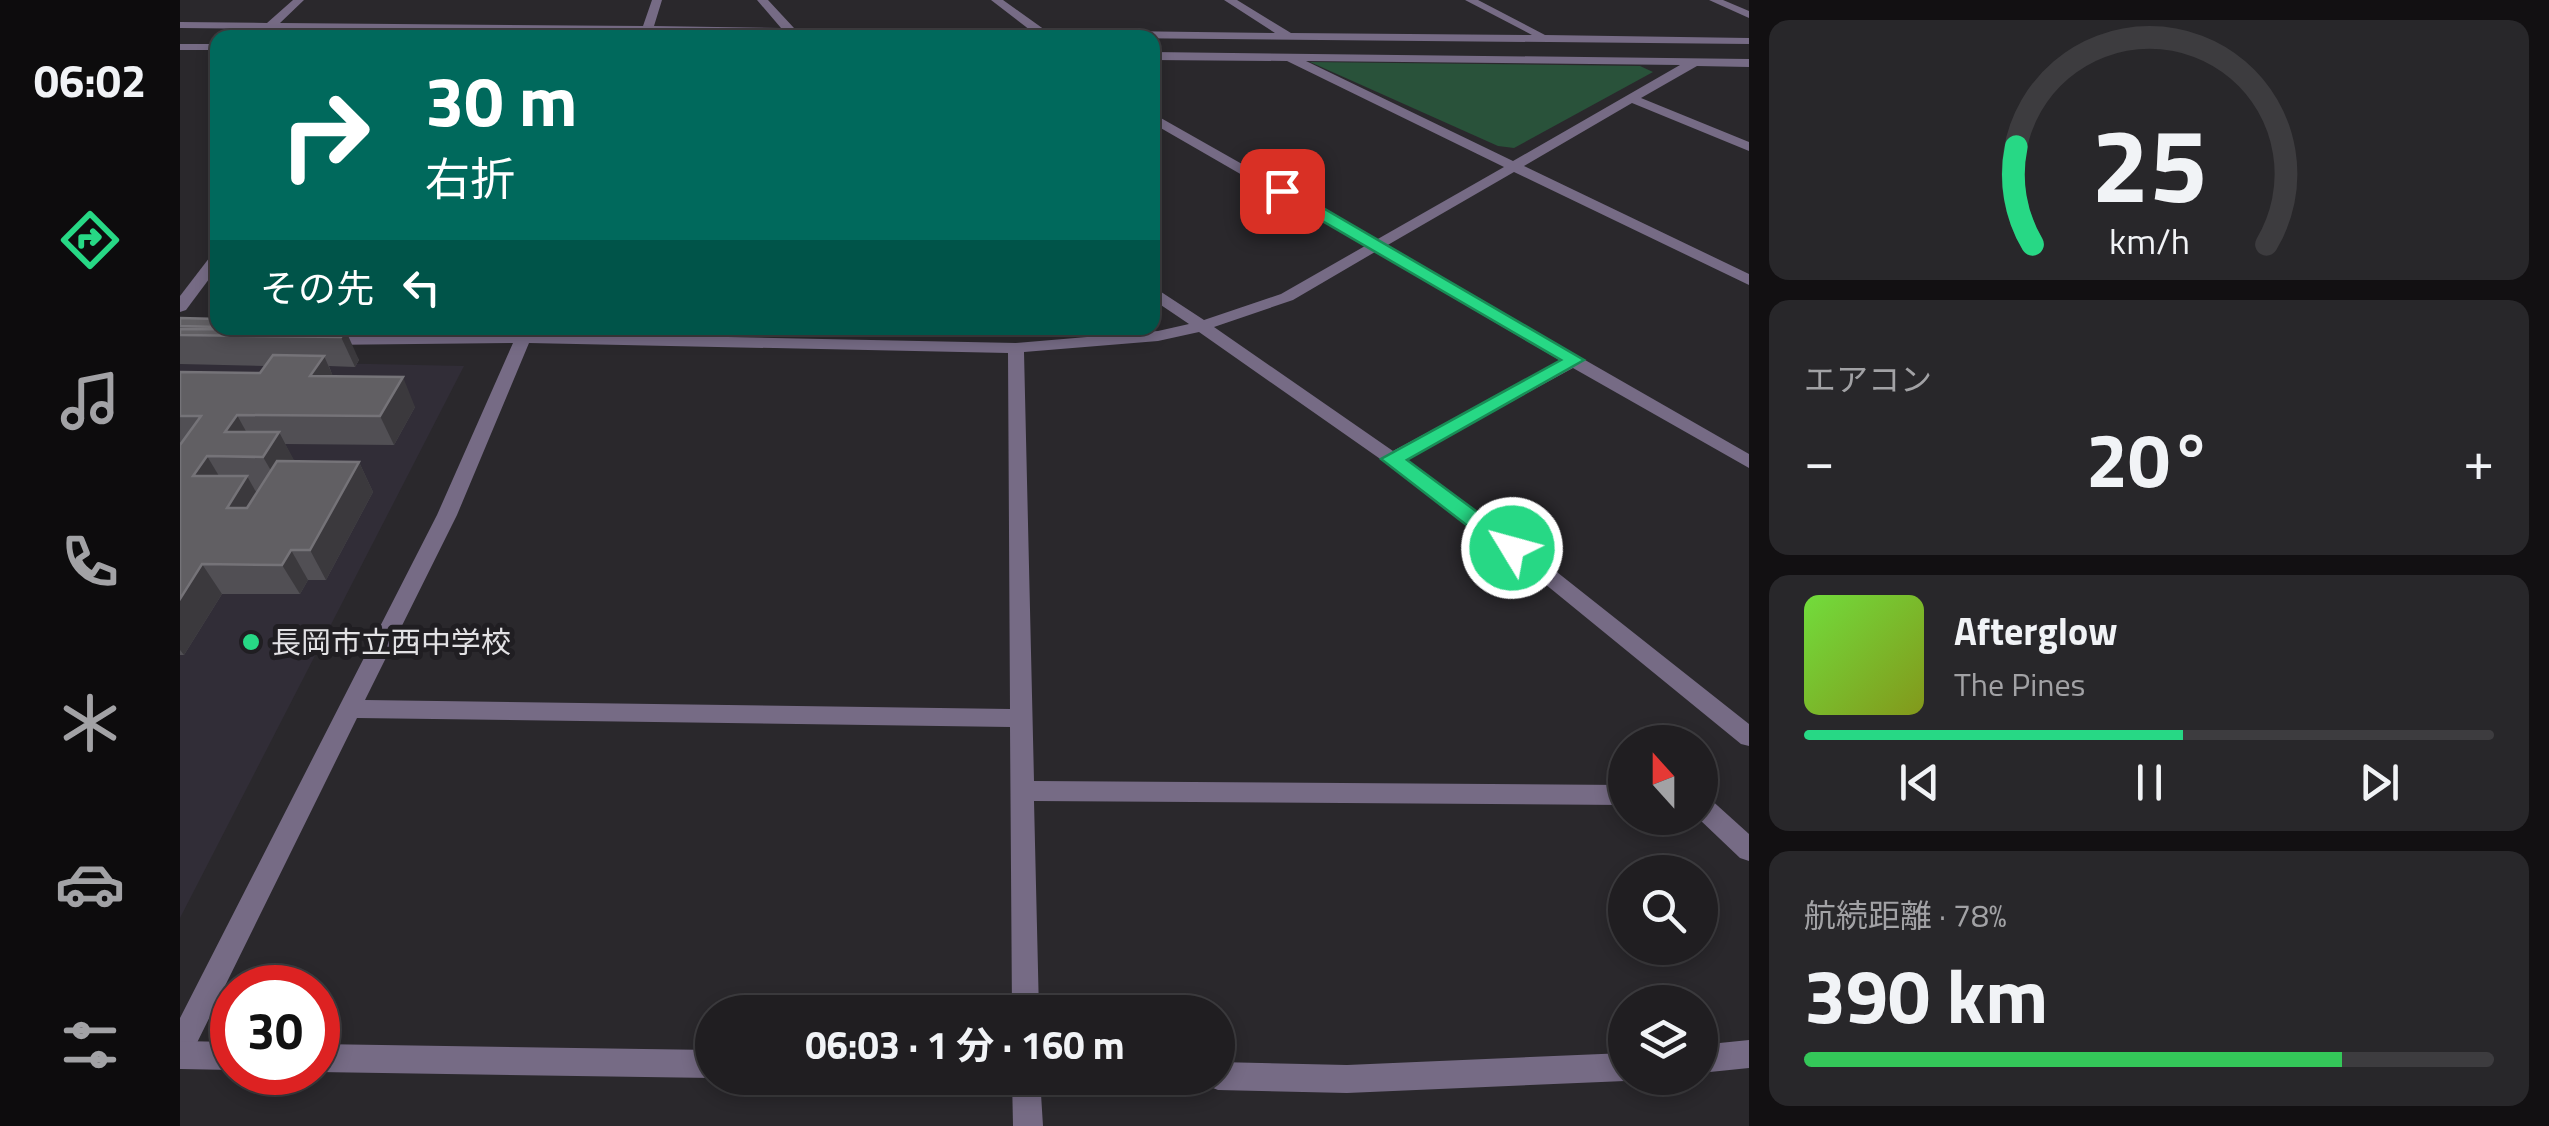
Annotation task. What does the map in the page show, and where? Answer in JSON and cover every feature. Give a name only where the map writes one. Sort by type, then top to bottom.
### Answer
[{"type":"street","points":[[270,26],[299,0]]},
{"type":"street","points":[[647,30],[657,0]]},
{"type":"street","points":[[762,0],[788,30]]},
{"type":"street","points":[[996,0],[1037,30]]},
{"type":"street","points":[[1229,0],[1289,36]]},
{"type":"street","points":[[1470,0],[1548,38]]},
{"type":"street","points":[[1714,0],[1749,14]]},
{"type":"street","points":[[180,26],[521,30]]},
{"type":"street","points":[[1160,34],[1749,41]]},
{"type":"street","points":[[180,46],[210,47]]},
{"type":"street","points":[[1160,56],[1749,64]]},
{"type":"street","points":[[1287,56],[1749,280]]},
{"type":"street","points":[[1160,333],[1202,326],[1286,297],[1517,168],[1695,62]]},
{"type":"street","points":[[1632,99],[1749,147]]},
{"type":"street","points":[[1160,122],[1749,462]]},
{"type":"street","points":[[180,307],[210,267]]},
{"type":"street","points":[[1160,297],[1542,570],[1749,737]]},
{"type":"street","points":[[314,340],[465,335]]},
{"type":"street","points":[[180,1048],[447,515],[525,335]]},
{"type":"street","points":[[591,335],[1016,348],[1148,335]]},
{"type":"street","points":[[1016,348],[1018,718],[1025,995]]},
{"type":"street","points":[[1392,459],[1575,360]]},
{"type":"street","points":[[352,709],[1018,718]]},
{"type":"street","points":[[1022,792],[1608,795]]},
{"type":"street","points":[[1718,821],[1749,850]]},
{"type":"street","points":[[1718,1057],[1749,1054]]},
{"type":"street","points":[[180,1056],[210,1056]]},
{"type":"street","points":[[340,1058],[695,1064]]},
{"type":"street","points":[[1235,1076],[1347,1079],[1608,1067]]},
{"type":"street","points":[[1027,1095],[1028,1126]]},
{"type":"shaded area","name":"長岡市立西中学校","points":[[180,360],[464,366],[180,918]]},
{"type":"green space","points":[[1310,62],[1640,66],[1653,72],[1514,148],[1498,146]]},
{"type":"building","points":[[180,318],[210,319],[210,327],[180,326]]},
{"type":"building","points":[[180,329],[210,329],[210,335],[343,335],[341,337],[180,335]]},
{"type":"building","points":[[273,355],[324,356],[310,376],[403,377],[380,416],[237,415],[225,432],[279,432],[263,457],[207,456],[193,476],[247,476],[227,508],[247,508],[277,461],[359,462],[310,550],[291,550],[282,565],[202,564],[180,599],[180,445],[201,416],[180,416],[180,372],[260,373]]},
{"type":"place","name":"長岡市立西中学校","points":[[251,642]]},
{"type":"route","points":[[1282,191],[1575,360],[1392,459],[1512,548]]}]
